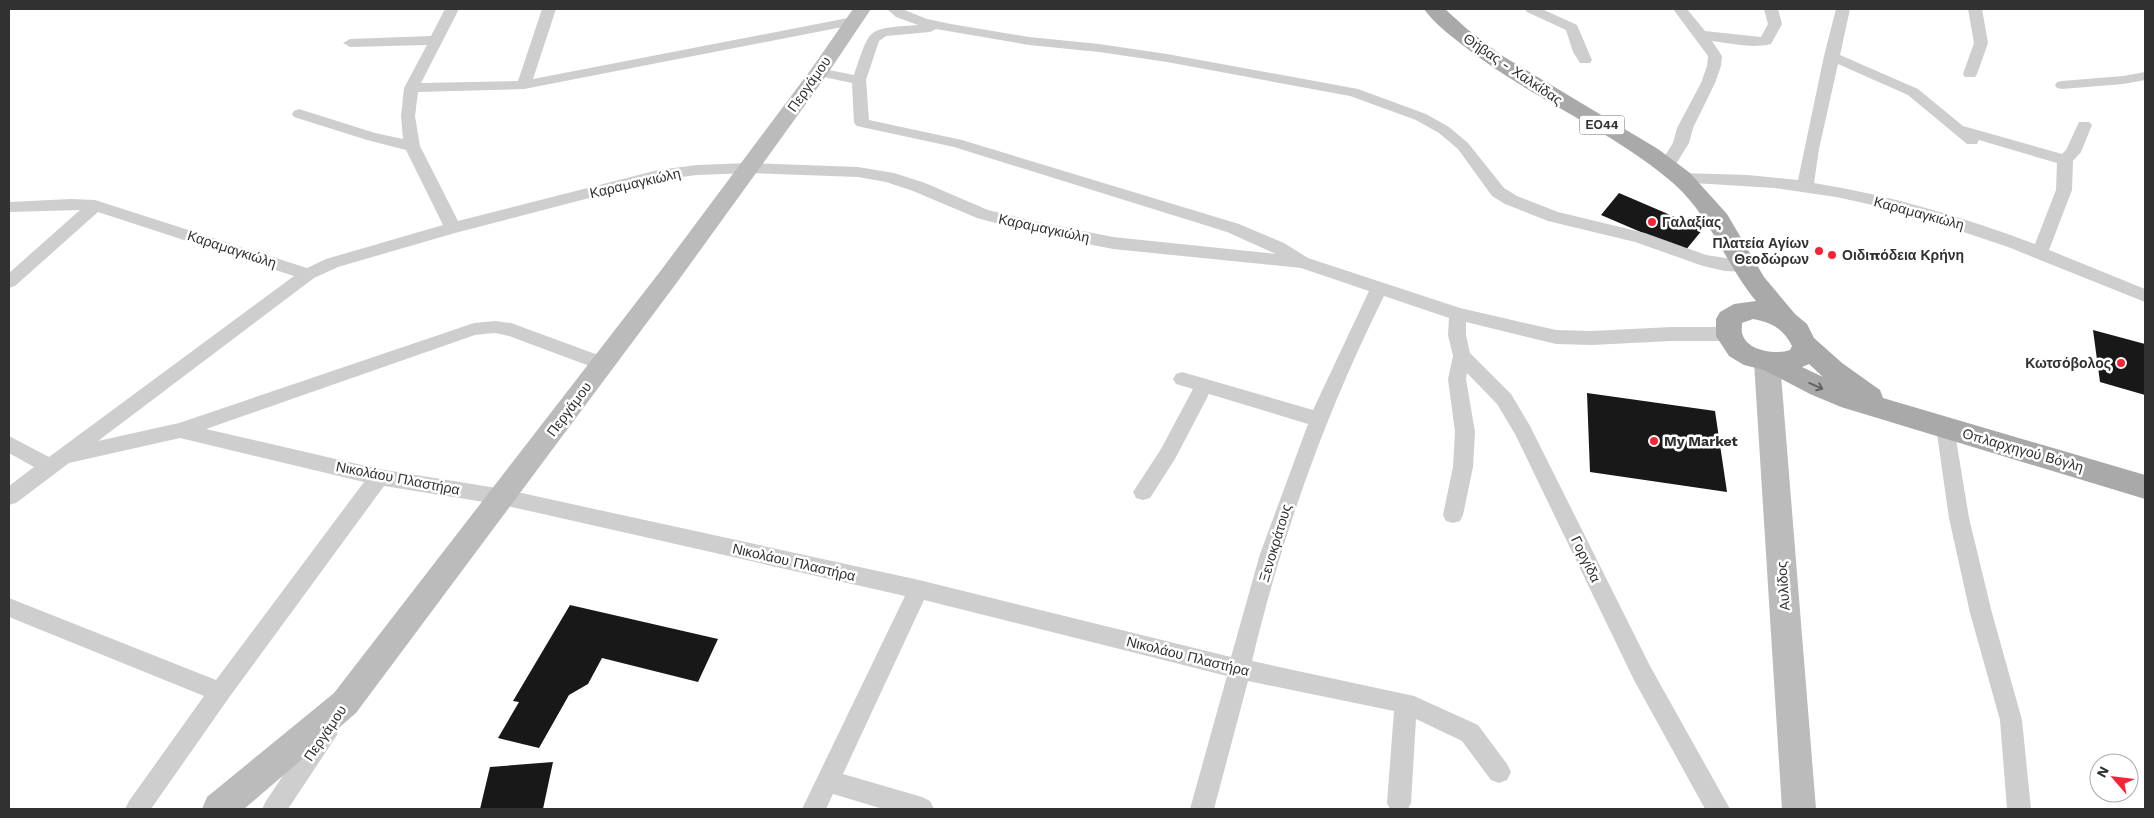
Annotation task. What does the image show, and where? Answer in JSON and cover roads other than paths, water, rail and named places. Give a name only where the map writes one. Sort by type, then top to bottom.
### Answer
[{"type":"main road","name":"Θήβας - Χαλκίδας","points":[[1434,9],[1460,33],[1494,59],[1674,171],[1694,190],[1719,220],[1762,294],[1786,320]]},
{"type":"main road","points":[[1745,266],[1731,324],[1738,348],[1746,354],[1770,363],[1784,364],[1800,357],[1804,351],[1804,344]]},
{"type":"main road","name":"ΕΟ44","points":[[1731,324],[1743,311],[1764,311],[1786,320],[1795,327],[1802,335],[1804,344]]},
{"type":"main road","name":"Οπλαρχηγού Βόγλη","points":[[1804,344],[1852,385],[1900,413]]},
{"type":"main road","name":"Οπλαρχηγού Βόγλη","points":[[1770,363],[1846,399],[1900,413],[2145,487]]},
{"type":"street","points":[[452,9],[411,88],[408,116],[412,146],[453,228]]},
{"type":"street","points":[[524,85],[549,9]]},
{"type":"street","points":[[894,9],[901,14],[923,22],[951,28],[1029,41],[1099,48],[1167,58],[1353,92],[1421,117],[1444,130],[1463,146],[1498,192],[1511,200],[1554,217],[1639,237],[1703,260],[1725,265],[1745,266]]},
{"type":"street","points":[[1532,9],[1572,28],[1577,48],[1585,60]]},
{"type":"street","points":[[1674,171],[1685,128],[1708,84],[1715,56],[1680,9]]},
{"type":"street","points":[[1700,35],[1758,42],[1766,41],[1775,24],[1771,9]]},
{"type":"street","points":[[1806,187],[1811,149],[1843,9]]},
{"type":"street","points":[[1970,74],[1981,43],[1975,9]]},
{"type":"street","points":[[411,88],[524,85],[857,15]]},
{"type":"street","name":"Περγάμου","points":[[274,809],[345,703],[504,497],[749,168],[819,72],[857,15]]},
{"type":"street","points":[[951,28],[882,32],[873,39],[859,80],[862,123],[957,143],[1028,163],[1233,228],[1278,247],[1302,262],[1379,289],[1458,314],[1556,337],[1592,338],[1670,334],[1731,324]]},
{"type":"street","points":[[350,43],[436,40]]},
{"type":"street","points":[[1831,56],[1913,92],[1972,141]]},
{"type":"street","points":[[819,72],[859,80]]},
{"type":"street","points":[[2062,85],[2123,80],[2145,76]]},
{"type":"street","points":[[298,114],[372,137],[412,146]]},
{"type":"street","points":[[2040,252],[2064,190],[2065,160],[2073,152],[2084,125]]},
{"type":"street","points":[[1958,129],[2065,160]]},
{"type":"street","name":"Καραμαγκιώλη","points":[[9,207],[71,204],[95,205],[308,274],[332,263],[453,228],[658,175],[697,170],[749,168],[858,172],[896,179],[983,214],[1033,227],[1113,243],[1302,262]]},
{"type":"street","name":"Καραμαγκιώλη","points":[[1674,171],[1806,187],[1855,196],[1955,221],[2040,252],[2145,296]]},
{"type":"street","points":[[9,282],[95,205]]},
{"type":"street","points":[[9,497],[308,274]]},
{"type":"street","name":"Ξενοκράτους","points":[[1202,809],[1214,771],[1270,556],[1317,419],[1379,289]]},
{"type":"street","points":[[1453,515],[1463,467],[1464,432],[1457,379],[1462,356],[1457,335],[1458,314]]},
{"type":"street","points":[[180,430],[474,330],[496,327],[511,330],[603,364]]},
{"type":"street","name":"Γοργίδα","points":[[1462,356],[1504,399],[1523,431],[1642,672],[1718,809]]},
{"type":"street","name":"Αυλίδος","points":[[1770,363],[1799,809]]},
{"type":"street","points":[[1182,379],[1317,419]]},
{"type":"street","points":[[1143,492],[1168,454],[1204,385]]},
{"type":"street","points":[[1944,427],[1959,518],[1981,613],[2011,720],[2019,809]]},
{"type":"street","name":"Νικολάου Πλαστήρα","points":[[57,462],[180,430],[379,477],[504,497],[919,589],[1240,669],[1406,703],[1470,732],[1499,772]]},
{"type":"street","points":[[9,444],[57,462]]},
{"type":"street","points":[[138,809],[220,692],[379,477]]},
{"type":"street","points":[[814,809],[919,589]]},
{"type":"street","points":[[9,607],[220,692]]},
{"type":"street","points":[[219,809],[345,703]]},
{"type":"street","points":[[1399,803],[1406,703]]},
{"type":"street","points":[[828,781],[922,809]]},
{"type":"place","name":"Γαλαξίας","points":[[1652,222]]},
{"type":"place","name":"Πλατεία Αγίων Θεοδώρων","points":[[1819,251]]},
{"type":"place","name":"Οιδιπόδεια Κρήνη","points":[[1832,255]]},
{"type":"place","name":"Κωτσόβολος","points":[[2121,363]]},
{"type":"place","name":"My Market","points":[[1654,441]]}]
